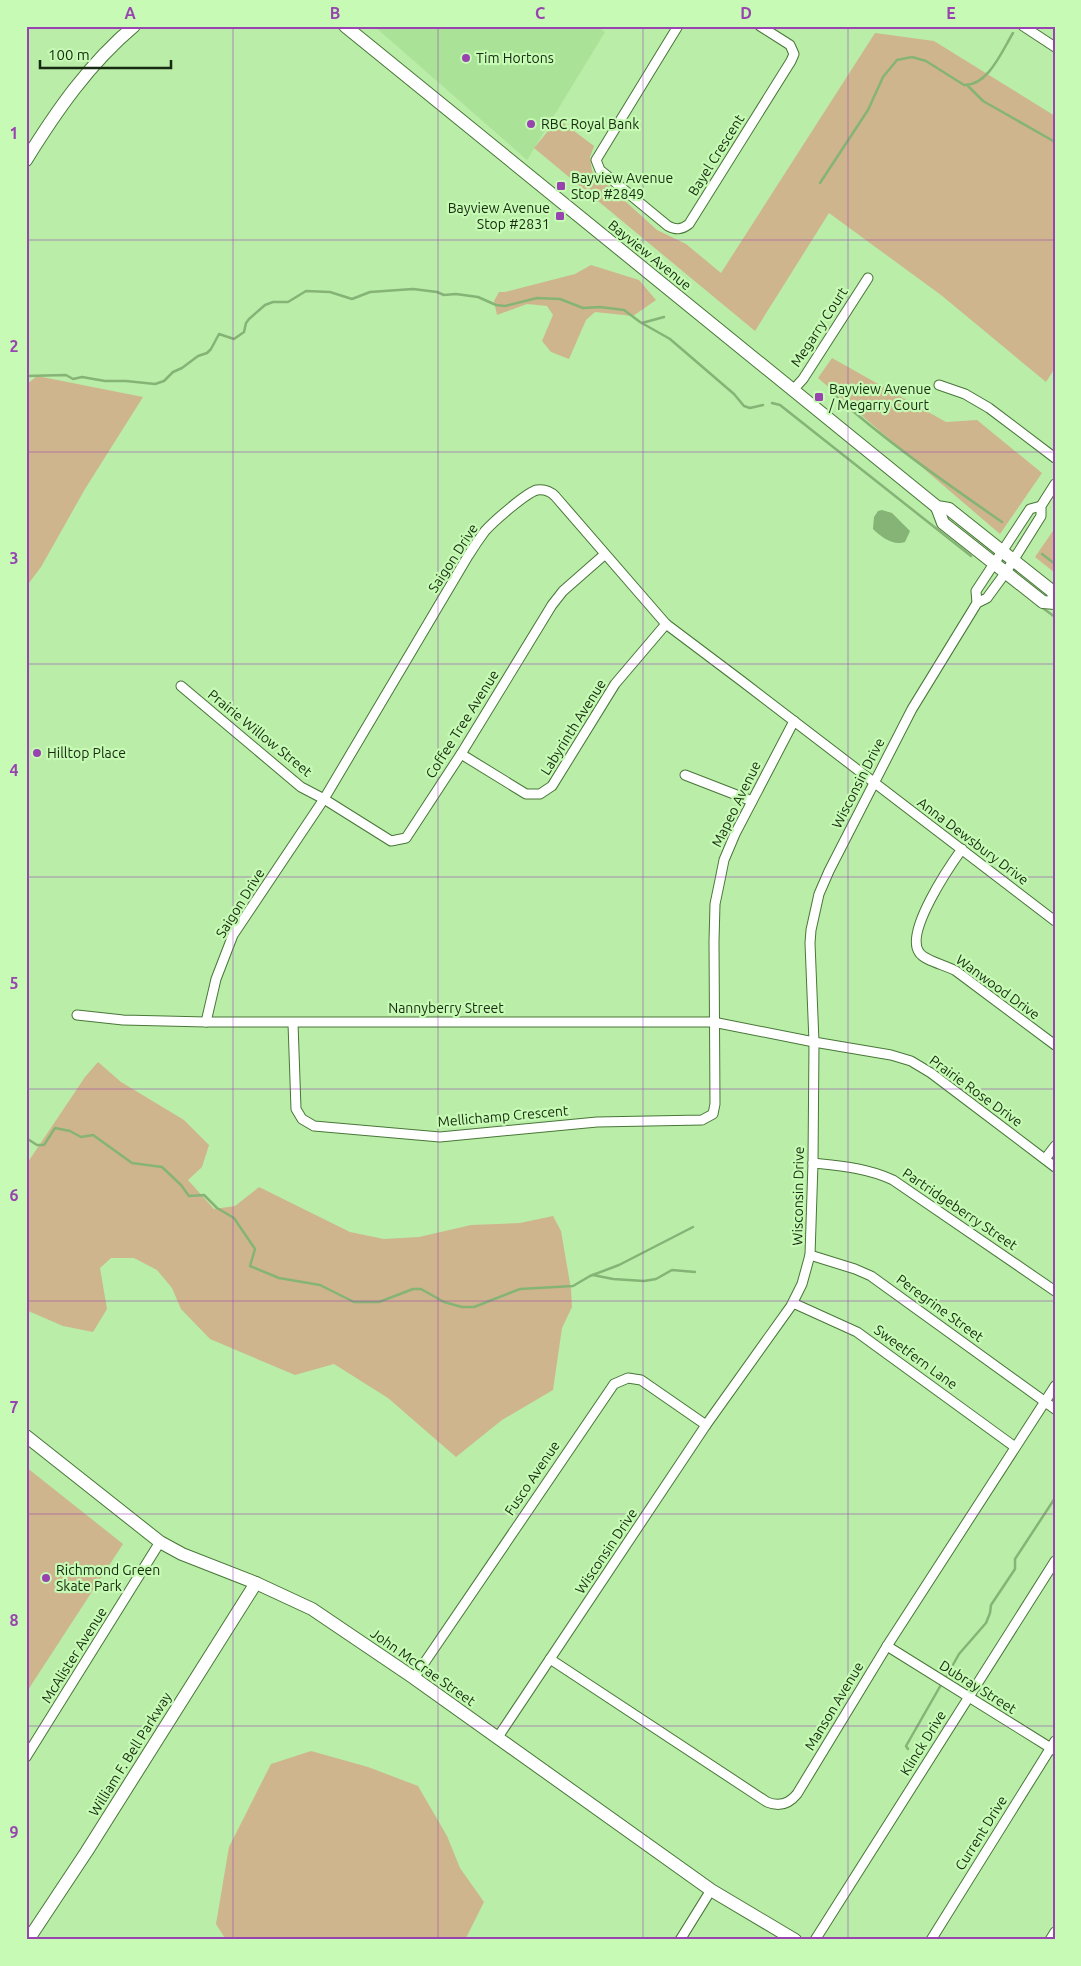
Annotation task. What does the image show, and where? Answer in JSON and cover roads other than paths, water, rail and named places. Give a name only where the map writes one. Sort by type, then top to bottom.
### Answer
[{"type":"street","points":[[26,160],[76,85],[98,59],[134,26]]},
{"type":"street","name":"Bayview Avenue","points":[[345,26],[937,506],[950,509],[1014,560],[1052,591],[1055,597]]},
{"type":"street","name":"Bayel Crescent","points":[[678,26],[596,160],[600,170],[662,222],[675,229],[683,228],[695,215],[792,61],[794,54],[790,45],[760,26]]},
{"type":"street","points":[[1027,29],[1055,47]]},
{"type":"street","name":"Megarry Court","points":[[793,390],[803,379],[868,278]]},
{"type":"street","points":[[939,385],[965,394],[989,408],[1055,458]]},
{"type":"street","points":[[1041,506],[1055,484]]},
{"type":"street","name":"Saigon Drive","points":[[206,1022],[216,978],[233,936],[324,799],[468,556],[486,530],[530,492],[538,490],[548,491],[555,496],[604,555],[666,624],[873,783]]},
{"type":"street","name":"Bayview Avenue","points":[[937,506],[943,523],[1044,602],[1055,603]]},
{"type":"street","name":"Wisconsin Drive","points":[[498,1737],[706,1426],[793,1303],[802,1284],[810,1255],[814,1042],[810,944],[815,912],[826,878],[873,783],[923,690],[977,603],[987,598],[1014,560],[1042,516],[1041,506],[1030,509],[1002,551],[976,591],[977,603]]},
{"type":"street","name":"Coffee Tree Avenue","points":[[324,799],[392,841],[406,838],[461,754],[552,605],[563,591],[604,555]]},
{"type":"street","name":"Labyrinth Avenue","points":[[461,754],[522,793],[534,795],[546,792],[552,786],[615,684],[666,624]]},
{"type":"street","name":"Prairie Willow Street","points":[[180,686],[301,787],[324,799]]},
{"type":"street","name":"Mapeo Avenue","points":[[713,1022],[715,904],[724,860],[734,834],[794,721]]},
{"type":"street","points":[[685,775],[752,801]]},
{"type":"street","name":"Anna Dewsbury Drive","points":[[873,783],[1055,921]]},
{"type":"street","name":"Wanwood Drive","points":[[962,849],[937,885],[925,911],[916,941],[918,950],[925,958],[956,971],[1055,1046]]},
{"type":"street","name":"Nannyberry Street","points":[[77,1014],[123,1020],[206,1022],[713,1022],[814,1042]]},
{"type":"street","name":"Mellichamp Crescent","points":[[293,1023],[296,1109],[305,1122],[316,1126],[440,1137],[597,1122],[702,1120],[713,1114],[715,1104],[713,1022]]},
{"type":"street","name":"Prairie Rose Drive","points":[[814,1042],[880,1052],[911,1061],[931,1073],[1055,1166]]},
{"type":"street","points":[[1045,1159],[1055,1146]]},
{"type":"street","name":"Partridgeberry Street","points":[[813,1163],[851,1167],[873,1172],[893,1180],[1055,1291]]},
{"type":"street","name":"Peregrine Street","points":[[810,1255],[871,1276],[1044,1401]]},
{"type":"street","name":"Sweetfern Lane","points":[[793,1303],[857,1332],[1015,1447]]},
{"type":"street","name":"Fusco Avenue","points":[[414,1678],[612,1385],[624,1379],[639,1380],[706,1426]]},
{"type":"street","name":"Manson Avenue","points":[[550,1660],[764,1800],[777,1805],[788,1802],[798,1794],[887,1646],[1055,1386]]},
{"type":"street","points":[[1044,1401],[1055,1409]]},
{"type":"street","name":"John McCrae Street","points":[[26,1436],[160,1542],[182,1554],[256,1583],[312,1609],[498,1737],[711,1890],[795,1940]]},
{"type":"street","name":"McAlister Avenue","points":[[26,1757],[160,1542]]},
{"type":"street","name":"Klinck Drive","points":[[815,1940],[1055,1560]]},
{"type":"street","name":"William F. Bell Parkway","points":[[28,1940],[92,1843],[256,1583]]},
{"type":"street","name":"Dubray Street","points":[[887,1646],[968,1698],[1053,1747]]},
{"type":"street","name":"Current Drive","points":[[931,1940],[1053,1747]]},
{"type":"street","points":[[680,1940],[711,1890]]},
{"type":"street","points":[[1050,1940],[1055,1932]]},
{"type":"waterway","points":[[820,183],[868,110],[883,77],[897,60],[912,57],[926,61],[964,85],[973,84],[987,74],[999,58],[1013,33]]},
{"type":"waterway","points":[[967,85],[983,101],[1055,142]]},
{"type":"waterway","points":[[26,376],[66,375],[73,379],[82,377],[105,381],[155,384],[164,381],[173,372],[198,356],[207,353],[219,334],[234,339],[244,332],[249,319],[265,305],[273,302],[288,302],[306,291],[330,292],[352,299],[370,292],[413,289],[437,292],[444,295],[456,294],[478,297],[496,305],[505,306],[537,298],[560,299],[583,308],[600,307],[624,310],[640,322],[670,339],[734,394],[744,406],[750,408],[763,405]]},
{"type":"waterway","points":[[642,323],[664,317]]},
{"type":"waterway","points":[[831,392],[851,410],[936,476],[1002,522]]},
{"type":"waterway","points":[[772,403],[780,405],[971,556]]},
{"type":"waterway","points":[[1042,554],[1055,564]]},
{"type":"waterway","points":[[1040,606],[1055,617]]},
{"type":"waterway","points":[[26,1138],[37,1145],[44,1145],[55,1128],[70,1131],[81,1137],[93,1135],[132,1163],[162,1167],[181,1185],[189,1196],[204,1195],[217,1208],[234,1218],[255,1249],[250,1266],[279,1278],[320,1285],[354,1302],[379,1302],[413,1289],[421,1289],[444,1302],[462,1307],[474,1307],[520,1289],[573,1286],[693,1227]]},
{"type":"waterway","points":[[593,1275],[613,1279],[644,1281],[656,1279],[672,1270],[695,1272]]},
{"type":"waterway","points":[[945,1679],[959,1654],[986,1623],[991,1605],[1015,1569],[1015,1559],[1055,1498]]},
{"type":"waterway","points":[[908,1749],[906,1746],[942,1683]]},
{"type":"place","name":"Tim Hortons","points":[[466,58]]},
{"type":"place","name":"RBC Royal Bank","points":[[531,124]]},
{"type":"place","name":"Bayview Avenue Stop #2849","points":[[561,186]]},
{"type":"place","name":"Bayview Avenue Stop #2831","points":[[560,216]]},
{"type":"place","name":"Bayview Avenue / Megarry Court","points":[[819,397]]},
{"type":"place","name":"Hilltop Place","points":[[37,753]]},
{"type":"place","name":"Richmond Green Skate Park","points":[[46,1578]]}]
